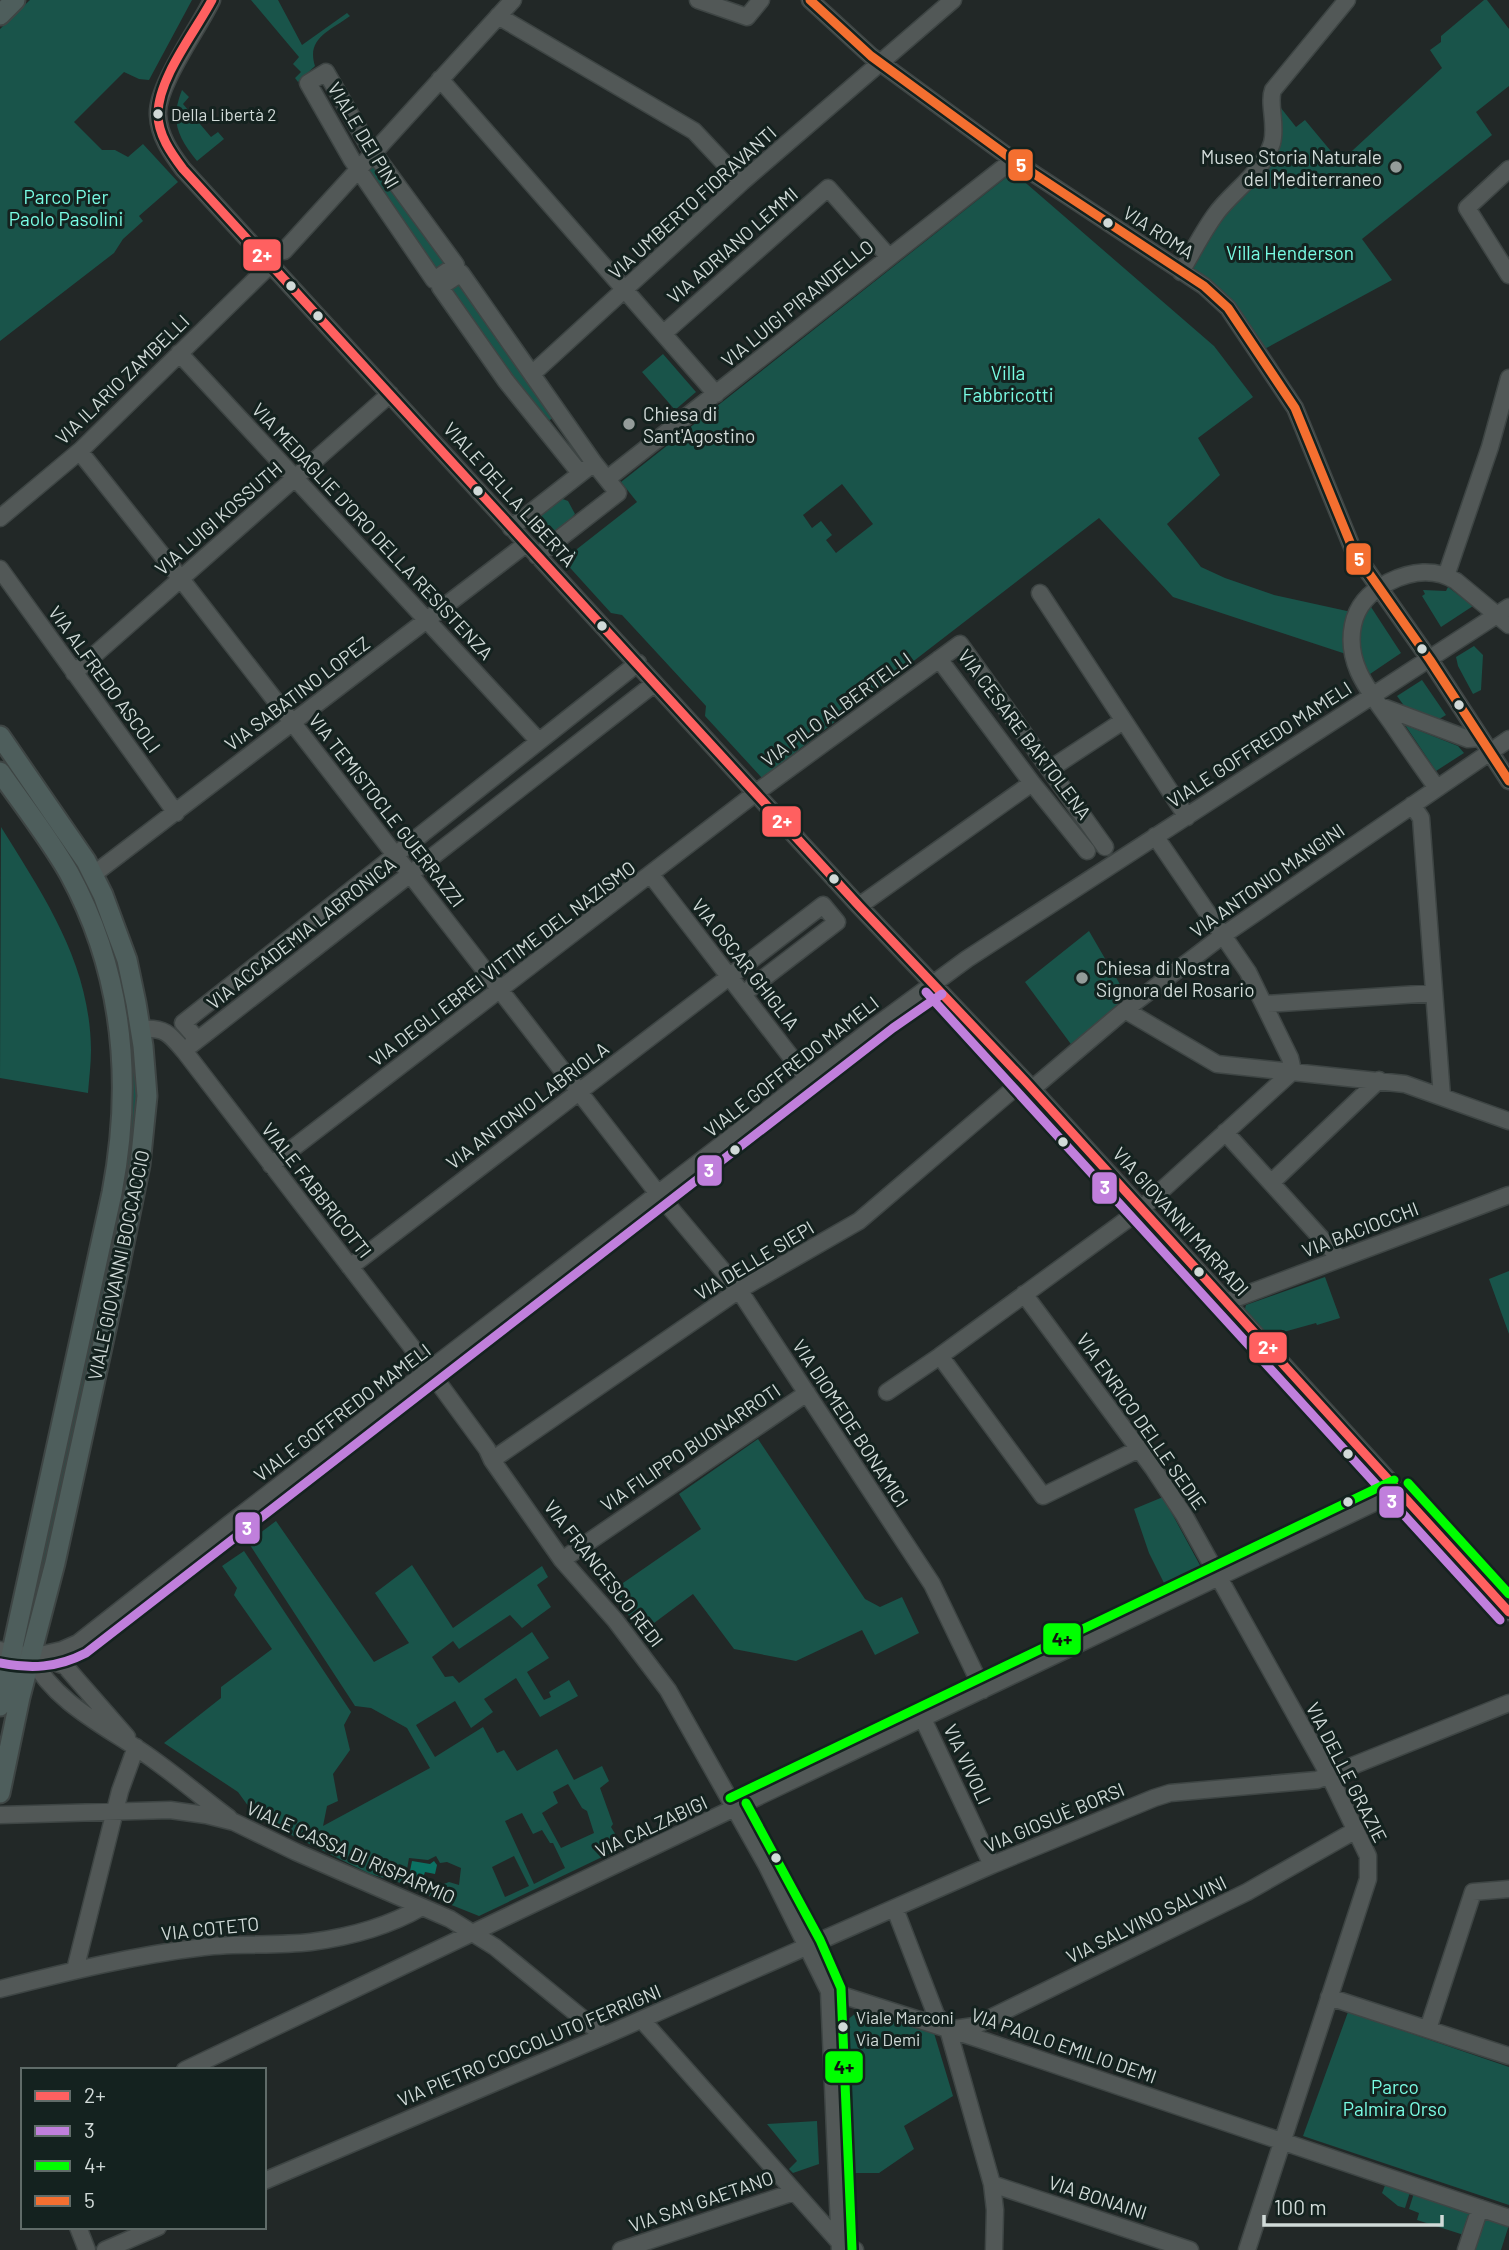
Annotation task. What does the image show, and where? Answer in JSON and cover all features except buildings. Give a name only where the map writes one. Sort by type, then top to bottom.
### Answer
[{"type":"main road","points":[[0,15],[15,0]]},
{"type":"main road","name":"VIALE GIOVANNI BOCCACCIO","points":[[0,736],[94,874],[127,960],[141,1029],[146,1096],[145,1127],[136,1186],[55,1563],[14,1653]]},
{"type":"main road","name":"VIALE GIOVANNI BOCCACCIO","points":[[0,772],[59,856],[75,885],[100,946],[116,1006],[124,1092],[117,1165],[14,1653]]},
{"type":"main road","points":[[75,885],[94,874]]},
{"type":"main road","points":[[120,1032],[141,1029]]},
{"type":"main road","points":[[0,1706],[14,1653]]},
{"type":"main road","points":[[0,1793],[14,1653]]},
{"type":"street","name":"VIALE DELLA LIBERTÀ","points":[[212,0],[170,76],[160,100],[158,115],[161,131],[183,169],[859,906],[935,984]]},
{"type":"street","points":[[284,251],[513,0]]},
{"type":"street","points":[[698,0],[747,17],[761,0]]},
{"type":"street","name":"VIA ROMA","points":[[810,0],[881,62],[1013,160],[1204,286],[1228,308],[1295,408],[1350,544],[1490,752]]},
{"type":"street","name":"VIA UMBERTO FIORAVANTI","points":[[532,374],[742,183],[953,0]]},
{"type":"street","points":[[1181,272],[1214,216],[1258,168],[1272,143],[1274,116],[1270,99],[1273,90],[1347,0]]},
{"type":"street","points":[[498,16],[694,131],[742,183]]},
{"type":"street","name":"VIALE DEI PINI","points":[[580,474],[506,381],[437,284],[336,135],[308,83],[326,72],[356,126],[607,479]]},
{"type":"street","points":[[440,79],[716,394]]},
{"type":"street","name":"VIA LUIGI PIRANDELLO","points":[[607,479],[1013,160]]},
{"type":"street","points":[[1509,170],[1467,208],[1509,275]]},
{"type":"street","name":"VIA ADRIANO LEMMI","points":[[664,334],[828,188],[889,257]]},
{"type":"street","name":"VIA ILARIO ZAMBELLI","points":[[0,518],[80,452],[270,265]]},
{"type":"street","points":[[437,284],[458,269]]},
{"type":"street","name":"VIA MEDAGLIE D'ORO DELLA RESISTENZA","points":[[179,353],[297,477],[536,738]]},
{"type":"street","points":[[1446,576],[1490,447],[1509,378]]},
{"type":"street","name":"VIA LUIGI KOSSUTH","points":[[74,673],[390,394]]},
{"type":"street","name":"VIA TEMISTOCLE GUERRAZZI","points":[[80,452],[659,1195]]},
{"type":"street","points":[[511,528],[594,463]]},
{"type":"street","points":[[537,556],[618,493],[607,479]]},
{"type":"street","name":"VIA SABATINO LOPEZ","points":[[94,874],[526,544]]},
{"type":"street","name":"VIA ALFREDO ASCOLI","points":[[0,569],[176,813]]},
{"type":"street","points":[[1435,789],[1356,666],[1350,638],[1356,612],[1366,598],[1379,587],[1417,572],[1446,576],[1505,616]]},
{"type":"street","points":[[1040,593],[1187,817]]},
{"type":"street","name":"VIALE GOFFREDO MAMELI","points":[[14,1653],[62,1650],[79,1643],[886,1018],[1155,836],[1376,701],[1430,660],[1505,616]]},
{"type":"street","name":"VIA CESARE BARTOLENA","points":[[1087,851],[939,659],[960,644],[1105,847]]},
{"type":"street","name":"VIA PILO ALBERTELLI","points":[[757,792],[939,659]]},
{"type":"street","name":"VIA ACCADEMIA LABRONICA","points":[[169,1035],[638,663]]},
{"type":"street","points":[[612,684],[620,686],[627,695],[629,705]]},
{"type":"street","name":"VIA ACCADEMIA LABRONICA","points":[[183,1050],[650,687]]},
{"type":"street","points":[[1376,701],[1468,739],[1480,738]]},
{"type":"street","points":[[1050,769],[1123,721]]},
{"type":"street","name":"VIA ANTONIO MANGINI","points":[[1028,1084],[1222,936],[1509,739]]},
{"type":"street","points":[[1490,752],[1509,781]]},
{"type":"street","points":[[859,906],[1032,783]]},
{"type":"street","name":"VIA DEGLI EBREI VITTIME DEL NAZISMO","points":[[271,1165],[757,792]]},
{"type":"street","points":[[1412,805],[1421,818],[1441,1097]]},
{"type":"street","points":[[1155,836],[1248,972],[1290,1058],[1293,1071]]},
{"type":"street","name":"VIA OSCAR GHIGLIA","points":[[651,875],[808,1079]]},
{"type":"street","name":"VIA ANTONIO LABRIOLA","points":[[350,1267],[823,905],[836,922],[743,995]]},
{"type":"street","name":"VIA GIOVANNI MARRADI","points":[[935,984],[1509,1612]]},
{"type":"street","points":[[1265,1004],[1434,993]]},
{"type":"street","points":[[1125,1010],[1212,1062],[1405,1084],[1509,1121]]},
{"type":"street","points":[[183,1023],[197,1040]]},
{"type":"street","points":[[141,1029],[156,1028],[169,1035]]},
{"type":"street","name":"VIALE FABBRICOTTI","points":[[169,1035],[430,1371]]},
{"type":"street","points":[[887,1392],[1140,1210],[1293,1071]]},
{"type":"street","points":[[1272,1182],[1379,1080]]},
{"type":"street","name":"VIA DELLE SIEPI","points":[[492,1460],[739,1290],[869,1214],[1028,1084]]},
{"type":"street","points":[[1226,1132],[1340,1259]]},
{"type":"street","name":"VIA DIOMEDE BONAMICI","points":[[659,1195],[739,1290],[807,1393],[932,1584],[983,1690]]},
{"type":"street","name":"VIA BACIOCCHI","points":[[1226,1302],[1509,1195]]},
{"type":"street","name":"VIA ENRICO DELLE SEDIE","points":[[1024,1294],[1179,1507],[1218,1577]]},
{"type":"street","points":[[940,1356],[1043,1496],[1139,1449]]},
{"type":"street","name":"VIA FRANCESCO REDI","points":[[430,1371],[487,1448],[492,1460],[562,1559],[615,1620],[668,1690],[809,1946],[830,1991]]},
{"type":"street","name":"VIA FILIPPO BUONARROTI","points":[[562,1559],[807,1393]]},
{"type":"street","name":"VIA CALZABIGI","points":[[189,2068],[1399,1491]]},
{"type":"street","name":"VIA DELLE GRAZIE","points":[[1218,1577],[1329,1775],[1368,1856],[1368,1879],[1247,2250]]},
{"type":"street","points":[[14,1653],[58,1662],[70,1670],[136,1747]]},
{"type":"street","points":[[14,1653],[94,1722],[136,1747],[234,1822]]},
{"type":"street","name":"VIA GIOSUÈ BORSI","points":[[809,1946],[992,1865],[1170,1793],[1317,1780],[1509,1703]]},
{"type":"street","name":"VIA VIVOLI","points":[[923,1719],[992,1865]]},
{"type":"street","points":[[75,1970],[122,1784],[136,1747]]},
{"type":"street","name":"VIALE CASSA DI RISPARMIO","points":[[0,1815],[184,1811],[234,1822],[474,1933],[604,2036]]},
{"type":"street","name":"VIA SALVINO SALVINI","points":[[948,2029],[974,2026],[1174,1930],[1356,1830]]},
{"type":"street","points":[[1429,2029],[1473,1892],[1509,1889]]},
{"type":"street","name":"VIA COTETO","points":[[0,1989],[75,1970],[202,1947],[329,1939],[400,1920],[422,1907]]},
{"type":"street","points":[[895,1909],[936,2015],[948,2029],[992,2184],[995,2210],[993,2250]]},
{"type":"street","name":"VIA PIETRO COCCOLUTO FERRIGNI","points":[[266,2180],[809,1946]]},
{"type":"street","points":[[830,1991],[845,2248]]},
{"type":"street","name":"VIA PAOLO EMILIO DEMI","points":[[830,1991],[1509,2218]]},
{"type":"street","points":[[1329,1997],[1509,2056]]},
{"type":"street","points":[[642,2020],[845,2248]]},
{"type":"street","name":"VIA BONAINI","points":[[992,2184],[1190,2250]]},
{"type":"street","name":"VIA SAN GAETANO","points":[[621,2250],[794,2192]]},
{"type":"street","points":[[1466,2250],[1480,2208]]},
{"type":"street","points":[[79,2229],[88,2250]]},
{"type":"street","points":[[106,2250],[153,2229]]},
{"type":"green space","name":"Parco Pier Paolo Pasolini","points":[[30,0],[192,0],[149,80],[124,72],[74,122],[102,150],[115,150],[128,157],[143,144],[178,182],[139,216],[143,221],[123,239],[114,253],[0,341],[0,29]]},
{"type":"green space","points":[[251,0],[278,0],[302,45],[347,13],[350,16],[317,42],[313,56],[315,66],[298,82],[295,78],[301,72],[293,64],[299,57]]},
{"type":"green space","name":"Villa Henderson","points":[[1487,0],[1509,29],[1509,86],[1476,112],[1492,135],[1362,239],[1392,280],[1261,351],[1221,294],[1189,266],[1228,207],[1231,208],[1268,162],[1277,155],[1273,98],[1296,127],[1305,120],[1340,162],[1442,68],[1430,50],[1441,42],[1441,36]]},
{"type":"green space","points":[[182,90],[189,97],[183,104],[211,137],[218,132],[224,139],[197,161],[180,135],[176,119]]},
{"type":"green space","points":[[376,159],[450,263],[435,275],[364,170]]},
{"type":"green space","name":"Villa Fabbricotti","points":[[1013,172],[1214,346],[1253,397],[1198,438],[1220,475],[1167,524],[1201,567],[1274,595],[1356,613],[1352,656],[1173,597],[1099,518],[762,778],[705,716],[706,706],[622,615],[611,613],[563,560],[637,502],[621,482]],"holes":[[[842,484],[873,524],[836,553],[826,540],[832,535],[821,521],[812,528],[803,515]]]},
{"type":"green space","points":[[459,278],[557,415],[544,424],[445,288]]},
{"type":"green space","points":[[663,354],[696,392],[675,410],[642,372]]},
{"type":"green space","points":[[560,498],[568,501],[575,514],[566,524],[545,537],[533,522],[536,516]]},
{"type":"green space","points":[[1448,587],[1473,606],[1441,627],[1422,596],[1425,594],[1423,590],[1446,591]]},
{"type":"green space","points":[[1371,607],[1401,653],[1370,674],[1362,658],[1359,640],[1362,623]]},
{"type":"green space","points":[[1474,646],[1483,655],[1481,690],[1473,694],[1456,657]]},
{"type":"green space","points":[[1422,680],[1446,715],[1436,721],[1405,707],[1397,696]]},
{"type":"green space","points":[[1405,725],[1458,746],[1464,753],[1436,771]]},
{"type":"green space","points":[[1,827],[49,906],[74,960],[89,1018],[91,1050],[88,1093],[0,1078]]},
{"type":"green space","points":[[1089,931],[1132,1005],[1076,1051],[1025,982]]},
{"type":"green space","points":[[136,1060],[141,1122],[48,1566],[25,1641],[23,1639],[130,1064]]},
{"type":"green space","points":[[1509,1271],[1509,1334],[1489,1279]]},
{"type":"green space","points":[[1325,1277],[1340,1318],[1269,1336],[1245,1309],[1246,1305]]},
{"type":"green space","points":[[758,1439],[865,1599],[880,1607],[902,1597],[919,1633],[875,1655],[862,1630],[796,1661],[734,1649],[693,1594],[642,1632],[610,1592],[701,1529],[679,1494]]},
{"type":"green space","points":[[1163,1497],[1202,1569],[1166,1587],[1149,1553],[1134,1509]]},
{"type":"green space","points":[[276,1521],[374,1662],[409,1643],[375,1593],[412,1565],[453,1628],[542,1566],[548,1577],[537,1585],[551,1607],[522,1628],[510,1615],[459,1649],[453,1641],[432,1657],[445,1677],[453,1676],[459,1683],[532,1632],[549,1658],[527,1672],[544,1700],[551,1697],[549,1692],[569,1680],[578,1696],[540,1717],[516,1678],[484,1699],[493,1712],[471,1728],[455,1701],[416,1725],[435,1757],[483,1727],[497,1753],[504,1750],[517,1771],[557,1749],[574,1780],[602,1766],[609,1781],[600,1788],[613,1824],[611,1827],[623,1847],[479,1916],[429,1896],[433,1888],[449,1882],[459,1885],[461,1868],[447,1862],[440,1863],[436,1856],[428,1860],[409,1858],[406,1875],[418,1878],[421,1889],[370,1874],[257,1818],[238,1792],[164,1743],[221,1698],[221,1687],[272,1649],[234,1595],[237,1588],[222,1566],[244,1551],[351,1712],[344,1725],[350,1750],[333,1774],[338,1801],[327,1806],[323,1826],[430,1768],[407,1728],[371,1708],[355,1706],[248,1542]],"holes":[[[568,1784],[582,1808],[587,1811],[594,1833],[561,1848],[542,1813],[558,1803],[553,1792]],[[522,1813],[533,1834],[542,1830],[550,1843],[553,1843],[565,1868],[534,1884],[505,1821]],[[514,1856],[529,1886],[505,1897],[492,1867]]]},
{"type":"green space","points":[[862,2008],[934,2033],[953,2096],[904,2126],[914,2149],[879,2173],[853,2173],[846,2021]]},
{"type":"green space","name":"Parco Palmira Orso","points":[[1348,2012],[1509,2067],[1509,2205],[1303,2136]]},
{"type":"green space","points":[[817,2121],[819,2164],[793,2173],[789,2169],[797,2161],[767,2124]]},
{"type":"green space","points":[[1386,2183],[1410,2192],[1405,2208],[1398,2206],[1382,2193]]},
{"type":"green space","points":[[1414,2193],[1475,2213],[1467,2236],[1417,2220],[1419,2213],[1409,2209]]},
{"type":"green space","points":[[1480,2214],[1509,2225],[1501,2250],[1468,2250]]},
{"type":"shaded area","points":[[412,1861],[430,1864],[434,1861],[437,1865],[435,1874],[425,1872],[423,1878],[409,1876]]},
{"type":"transit line","name":"2+","points":[[212,0],[171,71],[160,100],[160,129],[183,169],[859,906],[1024,1080],[1509,1612]]},
{"type":"transit line","name":"5","points":[[810,0],[871,56],[1013,160],[1204,286],[1228,308],[1295,408],[1354,552],[1430,660],[1509,781]]},
{"type":"transit line","name":"3","points":[[926,992],[1500,1620]]},
{"type":"transit line","name":"3","points":[[0,1663],[44,1666],[65,1662],[86,1653],[893,1028],[942,994]]},
{"type":"transit line","name":"4+","points":[[730,1798],[1394,1480]]},
{"type":"transit line","name":"4+","points":[[1408,1483],[1509,1594]]},
{"type":"transit line","name":"4+","points":[[746,1803],[820,1940],[841,1988],[852,2249]]},
{"type":"place","name":"Della Libertà 2","points":[[158,114]]},
{"type":"place","name":"Museo Storia Naturale del Mediterraneo","points":[[1396,167]]},
{"type":"place","name":"Chiesa di Sant'Agostino","points":[[629,424]]},
{"type":"place","name":"Chiesa di Nostra Signora del Rosario","points":[[1082,978]]},
{"type":"place","name":"Viale Marconi Via Demi","points":[[843,2027]]}]
